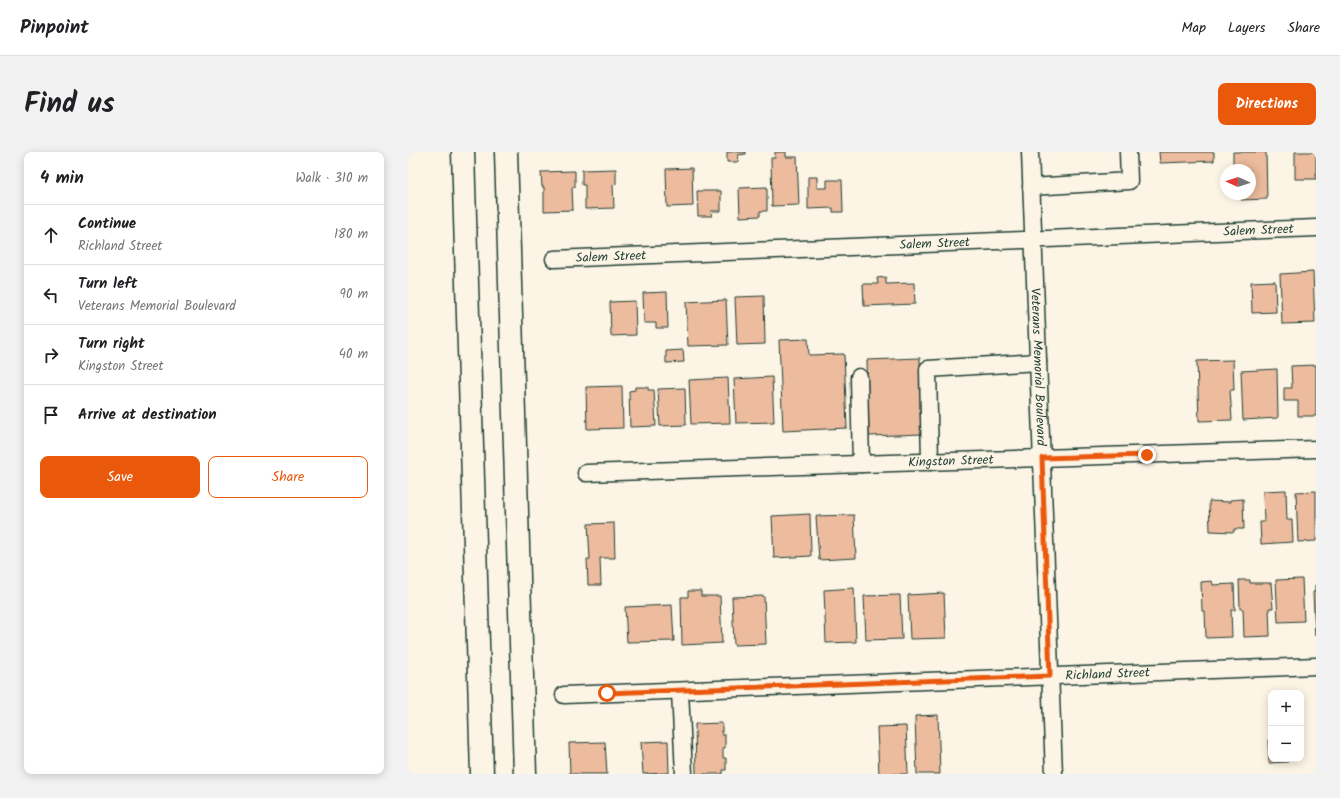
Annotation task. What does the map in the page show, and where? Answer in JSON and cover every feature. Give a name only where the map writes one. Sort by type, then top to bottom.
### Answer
[{"type":"highway","points":[[463,152],[482,774]]},
{"type":"highway","points":[[506,152],[525,774]]},
{"type":"street","name":"Veterans Memorial Boulevard","points":[[1030,152],[1054,774]]},
{"type":"street","points":[[1031,187],[1129,181],[1128,152]]},
{"type":"street","name":"Salem Street","points":[[554,259],[1316,228]]},
{"type":"street","points":[[930,462],[928,369],[1038,362]]},
{"type":"street","points":[[860,377],[861,464]]},
{"type":"street","name":"Kingston Street","points":[[586,473],[1316,449]]},
{"type":"street","name":"Richland Street","points":[[564,695],[1316,666]]},
{"type":"street","points":[[680,690],[684,774]]},
{"type":"building","points":[[727,152],[746,152],[746,154],[738,155],[739,162],[727,162]]},
{"type":"building","points":[[775,152],[786,152],[786,157],[797,157],[799,205],[772,206],[771,158],[775,158]]},
{"type":"building","points":[[1159,152],[1214,152],[1214,161],[1160,163]]},
{"type":"building","points":[[1233,152],[1266,152],[1267,199],[1256,199],[1256,164],[1233,164]]},
{"type":"building","points":[[1295,152],[1316,152],[1316,179],[1295,179]]},
{"type":"building","points":[[692,168],[693,206],[667,207],[666,169]]},
{"type":"building","points":[[616,169],[616,184],[613,185],[614,208],[585,209],[585,185],[582,185],[582,170]]},
{"type":"building","points":[[575,171],[575,187],[572,187],[573,210],[544,211],[544,187],[542,187],[541,172]]},
{"type":"building","points":[[808,177],[817,177],[817,188],[827,188],[827,180],[842,180],[843,212],[833,212],[833,208],[808,209]]},
{"type":"building","points":[[767,187],[767,211],[760,211],[760,216],[740,217],[739,188]]},
{"type":"building","points":[[697,191],[721,191],[721,211],[711,211],[712,216],[698,216]]},
{"type":"building","points":[[1313,272],[1315,323],[1282,324],[1280,274]]},
{"type":"building","points":[[886,277],[886,284],[914,283],[915,304],[864,306],[863,284],[878,284],[877,278]]},
{"type":"building","points":[[1275,281],[1276,312],[1252,313],[1251,282]]},
{"type":"building","points":[[667,292],[668,328],[656,328],[656,323],[644,323],[643,293]]},
{"type":"building","points":[[764,296],[765,344],[737,345],[735,297]]},
{"type":"building","points":[[726,300],[728,345],[688,346],[686,302]]},
{"type":"building","points":[[635,301],[636,335],[611,336],[610,302]]},
{"type":"building","points":[[808,339],[809,355],[844,354],[847,428],[783,431],[779,340]]},
{"type":"building","points":[[683,350],[684,362],[666,363],[666,351]]},
{"type":"building","points":[[920,358],[922,434],[869,436],[867,360]]},
{"type":"building","points":[[1233,360],[1234,390],[1230,390],[1232,420],[1199,421],[1197,361]]},
{"type":"building","points":[[1316,365],[1316,416],[1298,416],[1298,401],[1284,401],[1284,388],[1292,388],[1291,366]]},
{"type":"building","points":[[1277,369],[1278,418],[1243,420],[1241,371]]},
{"type":"building","points":[[772,377],[774,422],[736,423],[734,379]]},
{"type":"building","points":[[728,378],[730,423],[691,424],[689,380]]},
{"type":"building","points":[[622,386],[623,428],[587,429],[586,387]]},
{"type":"building","points":[[635,387],[648,387],[648,390],[654,390],[656,426],[630,427],[629,391],[635,390]]},
{"type":"building","points":[[685,388],[686,425],[660,426],[658,389]]},
{"type":"building","points":[[1286,490],[1287,520],[1292,520],[1293,542],[1261,544],[1260,522],[1264,522],[1263,491]]},
{"type":"building","points":[[1316,491],[1316,541],[1298,542],[1296,492]]},
{"type":"building","points":[[1243,499],[1244,529],[1234,529],[1234,532],[1210,531],[1209,501],[1230,502],[1230,500]]},
{"type":"building","points":[[810,514],[811,556],[774,558],[772,516]]},
{"type":"building","points":[[854,515],[856,558],[819,560],[816,516]]},
{"type":"building","points":[[614,523],[615,558],[600,558],[601,585],[588,585],[587,559],[590,559],[588,524]]},
{"type":"building","points":[[1302,579],[1304,621],[1278,622],[1276,580]]},
{"type":"building","points":[[1239,580],[1250,580],[1250,583],[1271,583],[1273,608],[1269,608],[1270,636],[1244,637],[1243,609],[1240,609]]},
{"type":"building","points":[[1212,581],[1213,585],[1234,584],[1235,610],[1231,610],[1232,637],[1206,638],[1205,611],[1202,611],[1201,582]]},
{"type":"building","points":[[1316,585],[1315,636],[1313,592],[1315,592]]},
{"type":"building","points":[[854,588],[856,642],[826,643],[824,590]]},
{"type":"building","points":[[688,591],[701,591],[701,596],[720,596],[722,643],[682,645],[681,597],[688,597]]},
{"type":"building","points":[[944,593],[946,638],[910,639],[908,595]]},
{"type":"building","points":[[900,595],[902,639],[866,640],[864,596]]},
{"type":"building","points":[[764,596],[766,644],[734,645],[732,597]]},
{"type":"building","points":[[672,605],[674,641],[627,642],[625,607]]},
{"type":"building","points":[[938,715],[940,774],[917,774],[915,716]]},
{"type":"building","points":[[722,723],[722,735],[725,735],[723,758],[726,758],[726,770],[723,770],[723,774],[696,774],[695,724]]},
{"type":"building","points":[[906,726],[908,774],[879,774],[877,727]]},
{"type":"building","points":[[668,741],[669,773],[643,774],[641,742]]},
{"type":"building","points":[[605,742],[607,774],[570,774],[569,743]]},
{"type":"route","points":[[607,693],[1050,676],[1042,458],[1147,455]]}]
